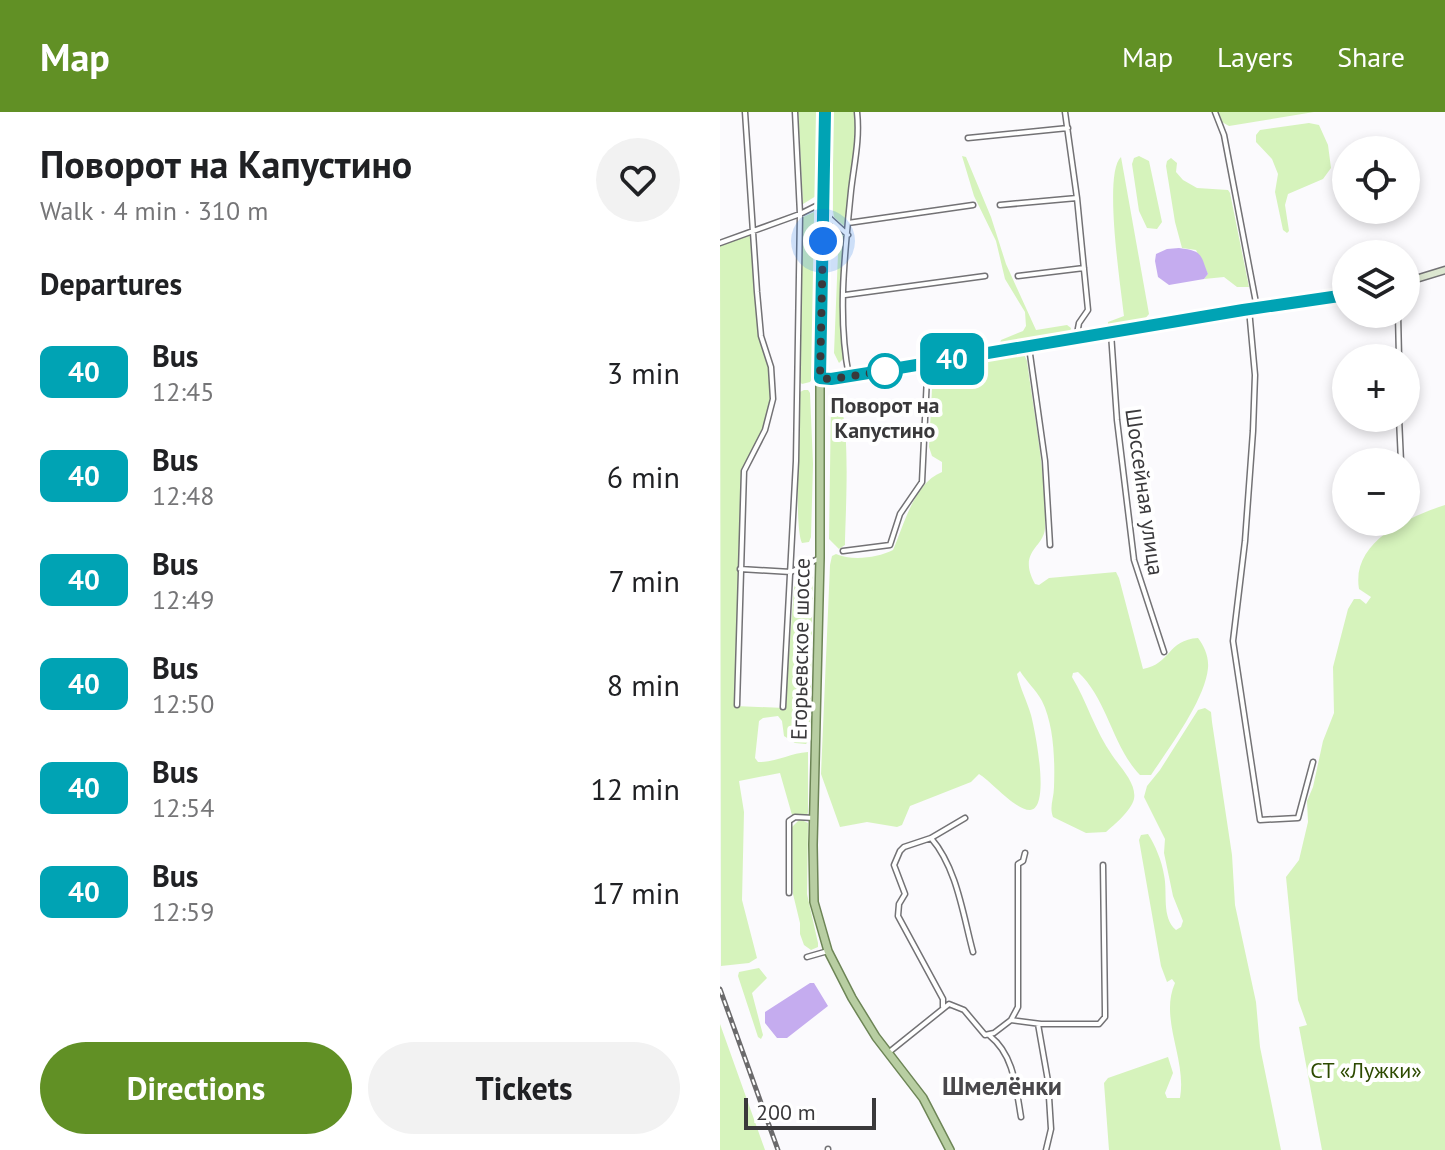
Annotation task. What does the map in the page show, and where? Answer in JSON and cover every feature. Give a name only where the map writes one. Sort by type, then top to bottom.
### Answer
[{"type":"main road","name":"Егорьевское шоссе","points":[[825,112],[814,902],[828,951],[861,1015],[932,1112],[950,1150]]},
{"type":"main road","points":[[1420,278],[1445,270]]},
{"type":"main road","points":[[820,378],[932,363],[1332,297]]},
{"type":"street","points":[[737,705],[744,471],[765,430],[773,399],[771,367],[761,336],[745,112]]},
{"type":"street","points":[[783,707],[796,461],[800,214],[795,112]]},
{"type":"street","points":[[849,376],[845,295],[848,223],[859,145],[857,112]]},
{"type":"street","points":[[1065,112],[1088,310],[1079,323],[1076,339]]},
{"type":"street","points":[[1215,112],[1224,135],[1253,308],[1253,431],[1233,641],[1260,820],[1298,818],[1313,762]]},
{"type":"street","points":[[968,138],[1068,128]]},
{"type":"street","points":[[1000,205],[1077,198]]},
{"type":"street","points":[[720,243],[824,202]]},
{"type":"street","points":[[848,223],[973,205]]},
{"type":"street","points":[[824,213],[848,235]]},
{"type":"street","points":[[1018,276],[1084,268]]},
{"type":"street","points":[[845,295],[985,276]]},
{"type":"street","name":"Шоссейная улица","points":[[1111,333],[1117,420],[1134,560],[1164,652]]},
{"type":"street","points":[[1029,347],[1045,461],[1050,545]]},
{"type":"street","points":[[843,551],[890,545],[900,514],[922,482],[927,377],[932,363]]},
{"type":"street","points":[[740,569],[791,572],[820,558]]},
{"type":"street","points":[[789,893],[789,821],[795,817],[814,818]]},
{"type":"street","points":[[943,1007],[943,999],[898,916],[899,904],[905,894],[894,865],[904,847],[931,838],[965,818]]},
{"type":"street","points":[[931,838],[958,893],[973,952]]},
{"type":"street","points":[[988,1035],[1011,1020],[1018,1007],[1018,864],[1023,861],[1025,853]]},
{"type":"street","points":[[1011,1020],[1038,1024],[1099,1024],[1105,1017],[1103,865]]},
{"type":"street","points":[[807,957],[828,951]]},
{"type":"street","points":[[888,1053],[943,1007],[949,1004],[964,1010],[975,1026],[997,1042],[1010,1063],[1021,1117]]},
{"type":"street","points":[[1038,1024],[1048,1081],[1051,1129],[1046,1150]]},
{"type":"green space","points":[[798,112],[817,112],[816,196],[803,204]]},
{"type":"green space","points":[[833,112],[854,112],[857,144],[844,226],[834,217],[833,211]]},
{"type":"green space","points":[[1219,112],[1314,112],[1229,126],[1222,122]]},
{"type":"green space","points":[[1309,123],[1319,125],[1328,145],[1331,168],[1323,179],[1288,194],[1285,205],[1287,233],[1283,230],[1275,192],[1278,174],[1272,159],[1256,142],[1256,135],[1260,130]]},
{"type":"green space","points":[[962,156],[966,157],[991,217],[1006,264],[1036,330],[1067,325],[1071,328],[1070,332],[1003,346],[1000,343],[1023,331],[1026,326],[1025,312],[1005,279],[996,241],[974,196]]},
{"type":"green space","points":[[1139,156],[1149,161],[1162,222],[1157,229],[1147,228],[1139,211],[1132,164],[1134,158]]},
{"type":"green space","points":[[1121,157],[1149,314],[1143,321],[1112,329],[1108,328],[1108,322],[1124,316],[1113,207],[1113,185]]},
{"type":"green space","points":[[1171,158],[1177,163],[1176,172],[1183,180],[1197,188],[1228,190],[1230,193],[1249,287],[1237,287],[1224,277],[1204,279],[1208,274],[1196,250],[1182,248],[1166,166]]},
{"type":"green space","points":[[814,212],[817,216],[813,377],[810,382],[802,384],[799,381],[802,221],[803,217]]},
{"type":"green space","points":[[836,228],[846,238],[842,299],[843,359],[839,363],[834,353],[838,254],[833,236]]},
{"type":"green space","points":[[748,234],[751,236],[760,336],[769,367],[771,400],[764,430],[742,471],[735,706],[785,708],[794,588],[799,574],[813,570],[810,739],[806,744],[795,743],[784,736],[778,716],[763,718],[759,721],[755,758],[758,762],[765,762],[808,752],[808,812],[807,816],[792,815],[780,773],[739,781],[744,812],[742,900],[757,958],[749,963],[721,966],[720,245]]},
{"type":"green space","points":[[1019,352],[1024,354],[1027,361],[1044,486],[1044,535],[1033,551],[1029,564],[1035,584],[1039,585],[1049,578],[1116,572],[1143,669],[1159,662],[1180,643],[1198,638],[1206,652],[1208,664],[1205,681],[1185,723],[1151,775],[1140,775],[1123,751],[1088,683],[1078,672],[1073,673],[1072,677],[1101,736],[1130,781],[1134,793],[1130,808],[1106,832],[1086,833],[1053,817],[1054,754],[1049,721],[1042,701],[1020,671],[1017,674],[1031,715],[1038,751],[1041,783],[1036,806],[1030,810],[1024,809],[979,774],[971,782],[910,806],[902,825],[897,827],[867,822],[840,827],[821,774],[832,556],[864,558],[893,550],[917,495],[932,477],[942,472],[942,462],[932,456],[929,447],[933,369],[939,364]]},
{"type":"green space","points":[[800,392],[810,393],[813,464],[811,537],[809,542],[802,543],[798,517],[798,471]]},
{"type":"green space","points":[[837,400],[845,425],[847,468],[845,545],[839,549],[829,539],[831,402]]},
{"type":"green space","name":"СТ «Лужки»","points":[[1445,505],[1445,1150],[1322,1150],[1299,1027],[1307,1025],[1298,1000],[1286,877],[1299,860],[1308,822],[1307,801],[1334,713],[1333,667],[1348,609],[1354,599],[1366,604],[1371,597],[1359,589],[1359,572],[1364,557],[1383,536],[1420,536],[1420,514]]},
{"type":"green space","points":[[1205,708],[1211,712],[1232,855],[1235,905],[1256,1002],[1260,1047],[1281,1150],[1109,1150],[1104,1083],[1108,1078],[1168,1057],[1173,1073],[1165,1093],[1167,1098],[1180,1098],[1180,1069],[1170,1011],[1175,983],[1172,979],[1167,982],[1161,966],[1139,840],[1141,835],[1148,834],[1158,853],[1164,875],[1168,918],[1176,930],[1183,921],[1173,896],[1164,853],[1165,839],[1144,797],[1147,786],[1198,710]]},
{"type":"green space","points":[[800,819],[808,823],[807,894],[818,943],[818,947],[811,950],[804,945],[800,934],[793,894],[792,827]]},
{"type":"green space","points":[[759,968],[767,978],[752,993],[763,1035],[761,1039],[738,976],[739,972]]},
{"type":"green space","points":[[720,1024],[765,1150],[720,1150]]},
{"type":"shaded area","points":[[1179,248],[1200,255],[1208,274],[1204,279],[1169,285],[1158,277],[1156,254]]},
{"type":"shaded area","points":[[814,983],[828,1006],[787,1038],[777,1038],[765,1023],[765,1012]]},
{"type":"railway","points":[[720,989],[778,1150]]},
{"type":"bus line","name":"40","points":[[825,112],[820,378],[831,379],[1332,297]]},
{"type":"place","name":"Поворот на Капустино","points":[[885,371]]},
{"type":"district","name":"Шмелёнки","points":[[1002,1085]]},
{"type":"route","points":[[823,241],[820,378],[885,371]]}]
